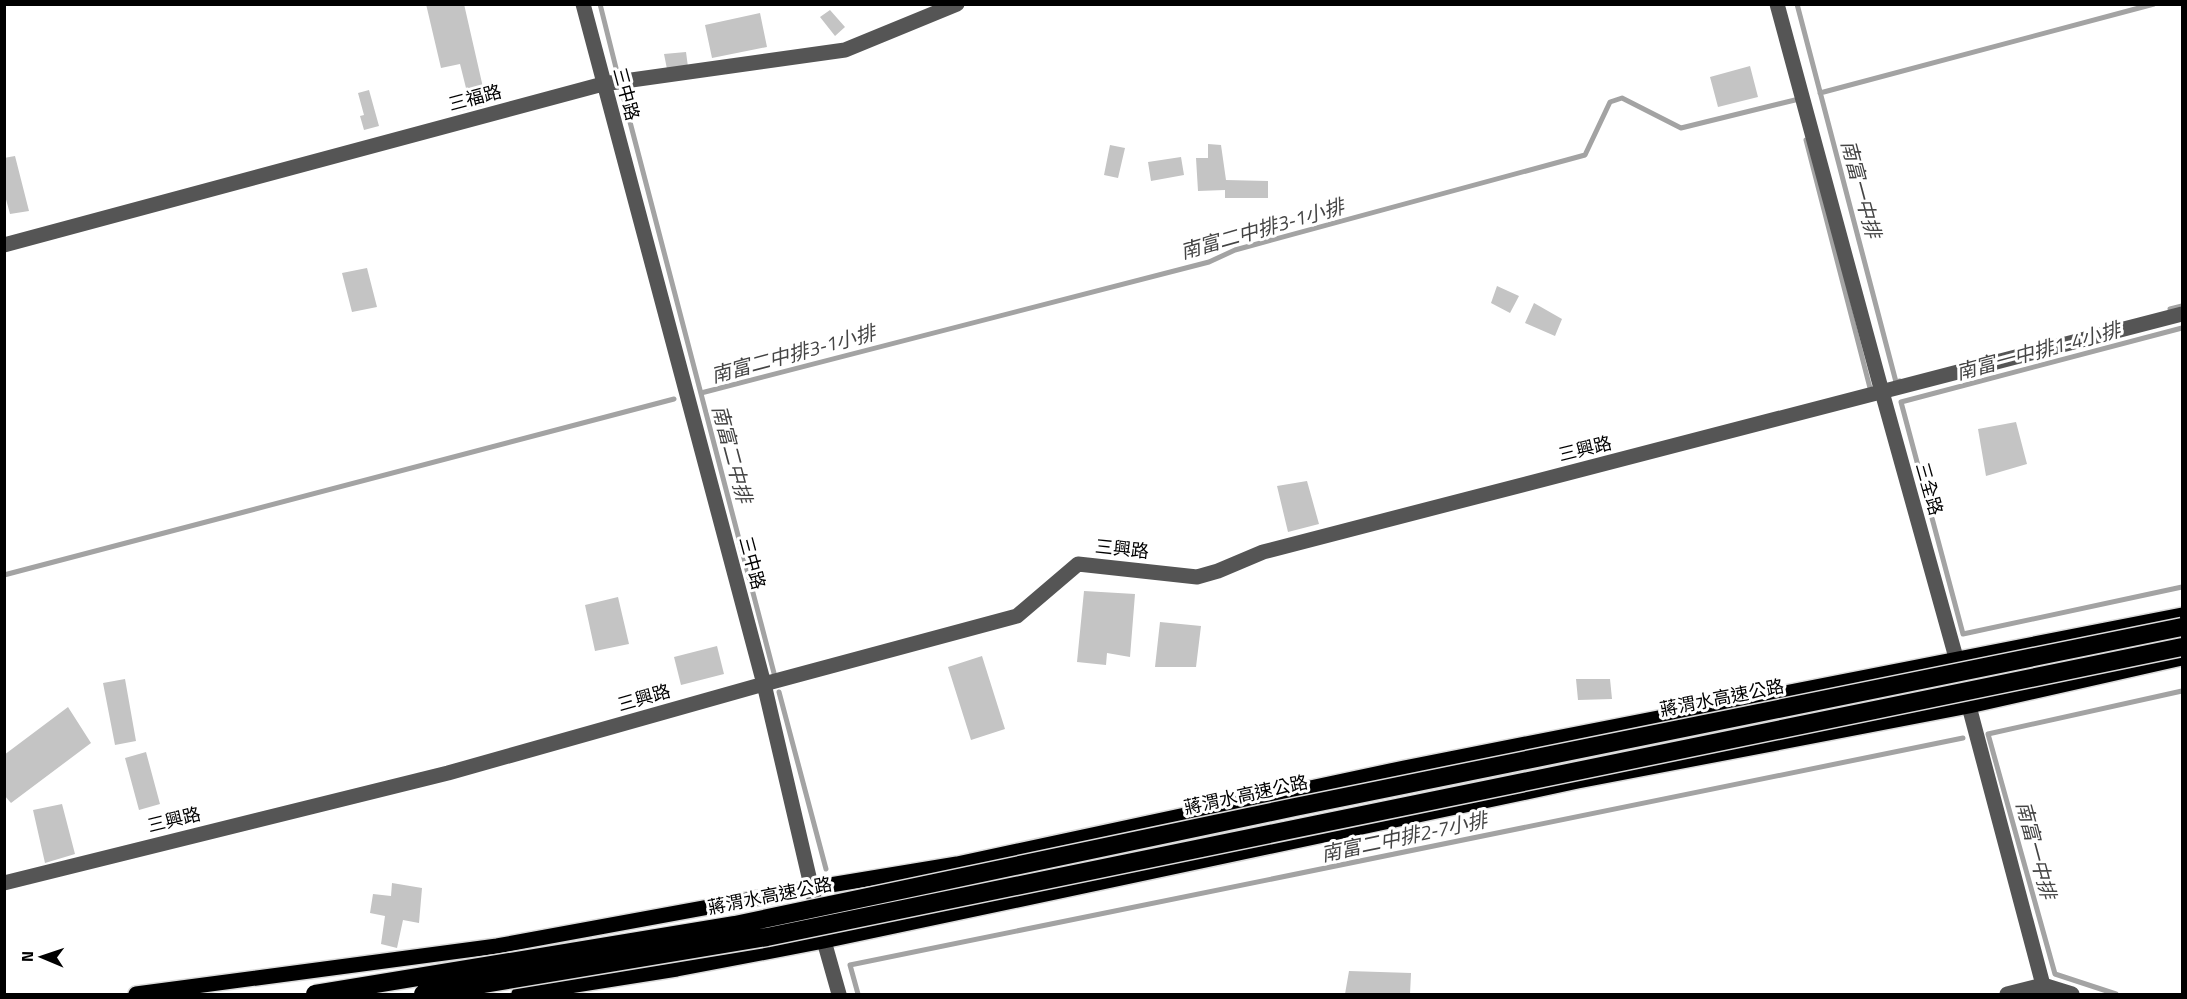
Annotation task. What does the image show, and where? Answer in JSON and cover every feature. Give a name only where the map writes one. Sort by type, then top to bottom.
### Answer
[{"type":"highway","name":"蔣渭水高速公路","points":[[315,994],[735,925],[1225,821],[2182,627]]},
{"type":"highway","points":[[423,994],[767,937],[2182,647]]},
{"type":"main road","points":[[136,994],[497,946],[812,888],[957,864],[1404,768],[2182,615]]},
{"type":"main road","points":[[519,994],[677,969],[824,940],[1578,782],[1969,706],[2182,658]]},
{"type":"street","name":"三中路","points":[[583,4],[764,684],[824,940],[839,994]]},
{"type":"street","name":"三福路","points":[[4,245],[603,84],[845,50],[957,4]]},
{"type":"street","name":"三全路","points":[[1778,4],[2043,985]]},
{"type":"street","name":"三興路","points":[[4,883],[448,773],[1017,616],[1078,564],[1197,577],[1263,552],[2182,314]]},
{"type":"street","points":[[2007,994],[2043,985],[2072,994]]},
{"type":"building","points":[[426,4],[464,4],[487,105],[457,112],[453,95],[467,92],[460,64],[441,68]]},
{"type":"building","points":[[830,10],[845,27],[835,36],[820,17]]},
{"type":"building","points":[[760,13],[767,47],[712,58],[705,25]]},
{"type":"building","points":[[686,52],[688,67],[667,69],[664,54]]},
{"type":"building","points":[[1750,66],[1758,97],[1718,107],[1710,77]]},
{"type":"building","points":[[369,90],[379,126],[364,130],[360,116],[364,115],[358,93]]},
{"type":"building","points":[[1208,144],[1221,145],[1226,180],[1268,181],[1268,198],[1225,198],[1225,190],[1198,191],[1196,158],[1208,158]]},
{"type":"building","points":[[1110,145],[1125,148],[1118,178],[1104,175]]},
{"type":"building","points":[[15,156],[29,211],[10,214],[4,192],[4,158]]},
{"type":"building","points":[[1181,157],[1184,175],[1151,181],[1148,162]]},
{"type":"building","points":[[367,268],[377,307],[352,312],[342,273]]},
{"type":"building","points":[[1497,286],[1519,296],[1510,313],[1491,303]]},
{"type":"building","points":[[1534,303],[1562,319],[1555,336],[1525,323]]},
{"type":"building","points":[[2016,422],[2027,464],[1986,476],[1978,429]]},
{"type":"building","points":[[1307,481],[1319,524],[1288,532],[1277,486]]},
{"type":"building","points":[[1084,591],[1135,594],[1130,657],[1107,653],[1106,665],[1077,662]]},
{"type":"building","points":[[618,597],[629,644],[595,651],[585,605]]},
{"type":"building","points":[[1160,622],[1201,626],[1196,667],[1155,667]]},
{"type":"building","points":[[717,646],[724,674],[681,685],[674,657]]},
{"type":"building","points":[[982,656],[1005,729],[971,740],[948,667]]},
{"type":"building","points":[[125,679],[136,741],[115,745],[103,683]]},
{"type":"building","points":[[1576,679],[1610,679],[1612,699],[1578,700]]},
{"type":"building","points":[[68,707],[91,743],[11,803],[4,795],[4,755]]},
{"type":"building","points":[[146,752],[160,804],[139,810],[125,758]]},
{"type":"building","points":[[62,804],[75,854],[45,863],[33,810]]},
{"type":"building","points":[[392,883],[422,888],[419,923],[403,920],[397,948],[381,944],[385,916],[370,913],[373,894],[391,896]]},
{"type":"building","points":[[1349,971],[1411,973],[1410,994],[1345,994]]},
{"type":"waterway","name":"南富二中排","points":[[600,4],[618,76]]},
{"type":"waterway","name":"南富一中排","points":[[1797,4],[1896,382],[1900,381]]},
{"type":"waterway","points":[[1820,93],[2154,4]]},
{"type":"waterway","name":"南富二中排3-1小排","points":[[701,393],[1209,262],[1235,250],[1585,155],[1610,102],[1622,98],[1681,128],[1795,100]]},
{"type":"waterway","name":"南富二中排","points":[[624,99],[775,677]]},
{"type":"waterway","name":"南富一中排1-4小排","points":[[1806,140],[1870,388]]},
{"type":"waterway","points":[[2170,309],[2182,306]]},
{"type":"waterway","name":"南富一中排","points":[[2182,328],[1901,402],[1963,634],[2182,587]]},
{"type":"waterway","points":[[4,575],[674,399]]},
{"type":"waterway","name":"南富一中排","points":[[2116,994],[2055,974],[1988,734],[2182,691]]},
{"type":"waterway","name":"南富二中排","points":[[779,692],[826,869]]},
{"type":"waterway","name":"南富二中排2-7小排","points":[[858,994],[850,965],[1963,738]]}]
